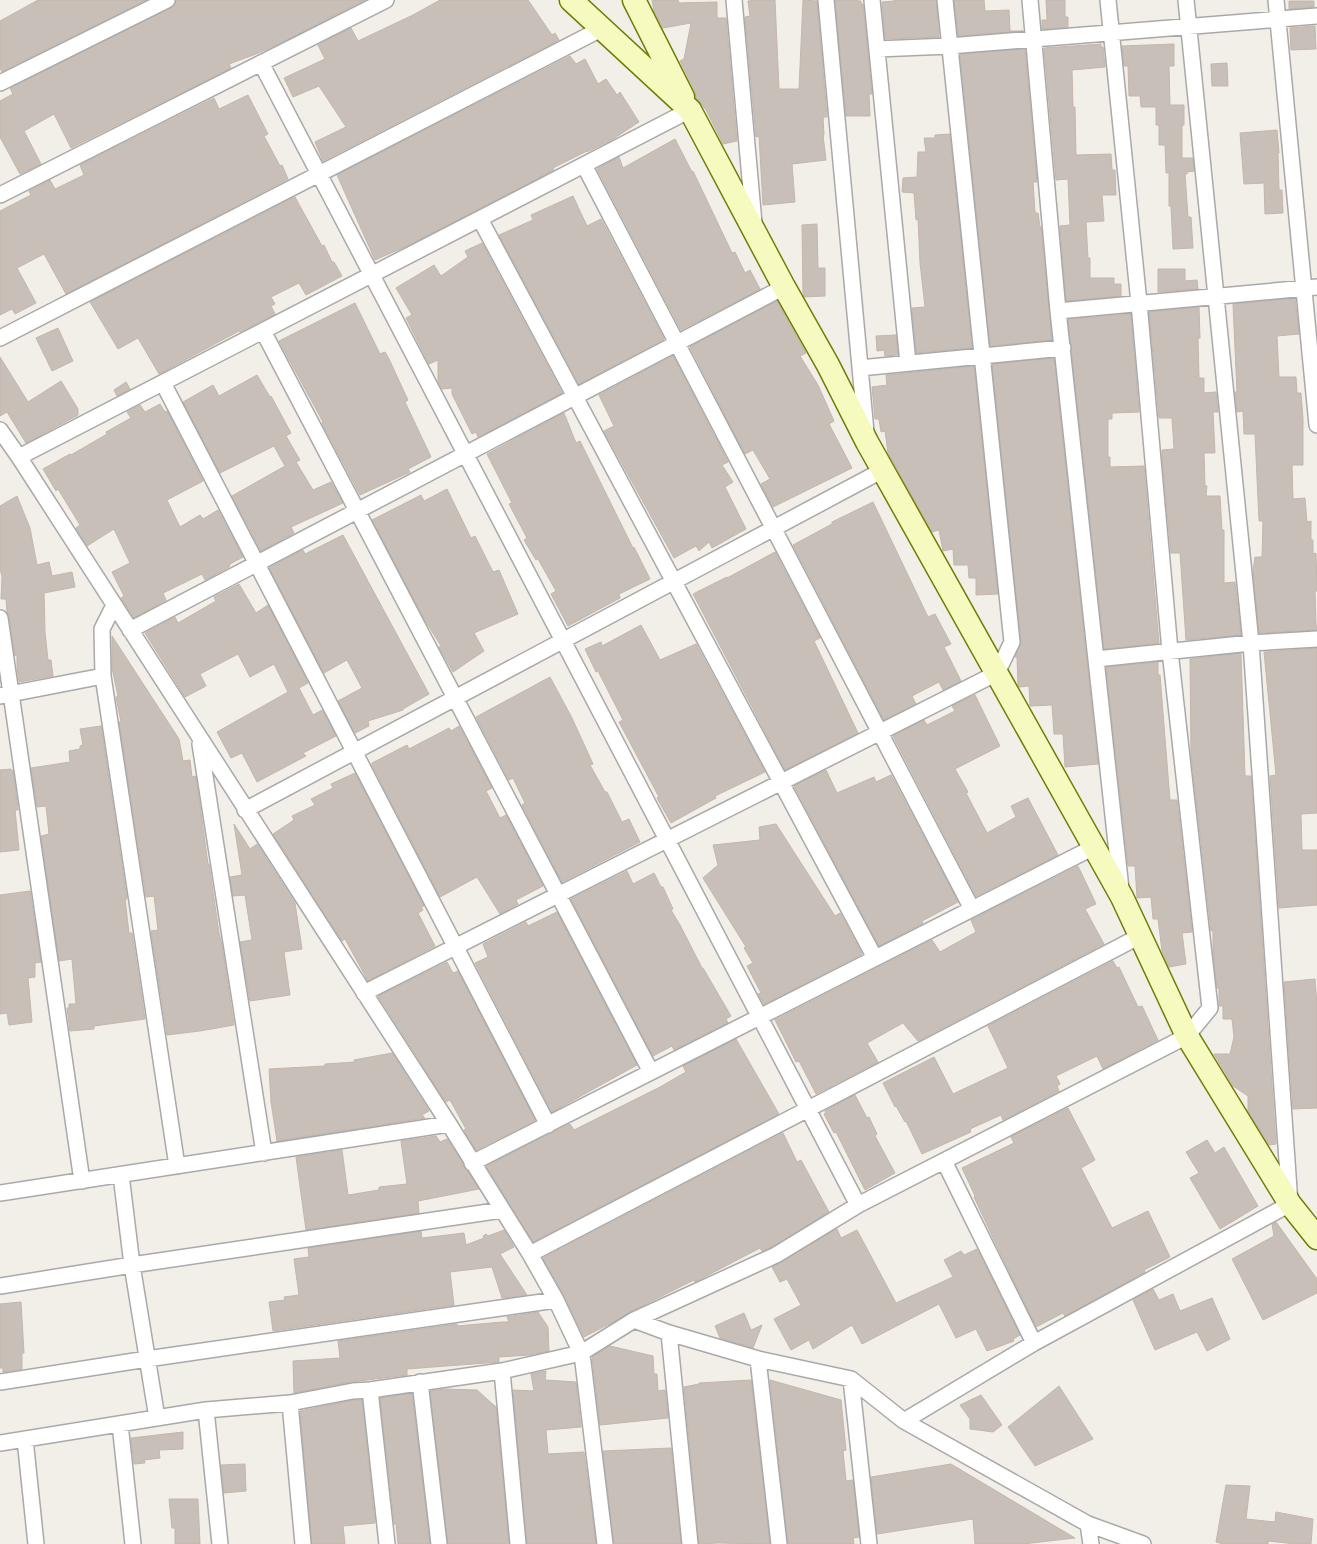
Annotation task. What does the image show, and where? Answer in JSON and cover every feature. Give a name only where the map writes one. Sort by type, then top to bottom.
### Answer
[{"type":"main road","points":[[571,0],[690,110]]},
{"type":"main road","points":[[634,0],[690,110],[784,287],[828,365],[867,442],[1122,897],[1187,1036],[1290,1204],[1317,1238]]},
{"type":"street","points":[[0,83],[167,0]]},
{"type":"street","points":[[0,195],[386,0]]},
{"type":"street","points":[[645,0],[647,26]]},
{"type":"street","points":[[734,0],[755,233]]},
{"type":"street","points":[[826,0],[867,442]]},
{"type":"street","points":[[872,0],[908,363]]},
{"type":"street","points":[[364,993],[997,673],[1012,642],[945,0]]},
{"type":"street","points":[[1030,0],[1058,311],[1122,897]]},
{"type":"street","points":[[0,1444],[206,1410],[290,1403],[352,1391],[502,1371],[581,1353],[634,1320],[776,1255],[858,1204],[1187,1036],[1210,1008],[1170,651],[1139,303],[1108,0]]},
{"type":"street","points":[[904,1421],[1034,1343],[1290,1204],[1251,643],[1186,0]]},
{"type":"street","points":[[1276,0],[1310,287],[1317,425]]},
{"type":"street","points":[[877,49],[949,46],[1317,16]]},
{"type":"street","points":[[0,338],[601,29]]},
{"type":"street","points":[[261,63],[858,1204]]},
{"type":"street","points":[[19,457],[690,110]]},
{"type":"street","points":[[584,165],[972,909]]},
{"type":"street","points":[[480,219],[874,958]]},
{"type":"street","points":[[130,630],[784,287]]},
{"type":"street","points":[[1058,311],[1310,287]]},
{"type":"street","points":[[263,331],[651,1072]]},
{"type":"street","points":[[860,368],[1063,348]]},
{"type":"street","points":[[163,383],[548,1125]]},
{"type":"street","points":[[0,430],[449,1124],[530,1254],[556,1300],[581,1353],[604,1544]]},
{"type":"street","points":[[245,810],[883,470]]},
{"type":"street","points":[[114,605],[102,629],[103,676],[177,1166]]},
{"type":"street","points":[[0,618],[5,695],[82,1181]]},
{"type":"street","points":[[1096,659],[1251,643],[1317,639]]},
{"type":"street","points":[[5,695],[103,676]]},
{"type":"street","points":[[199,739],[264,1153]]},
{"type":"street","points":[[472,1163],[1094,847]]},
{"type":"street","points":[[530,1254],[1140,936]]},
{"type":"street","points":[[0,1193],[449,1124]]},
{"type":"street","points":[[944,1161],[1034,1343]]},
{"type":"street","points":[[121,1175],[132,1265],[157,1418]]},
{"type":"street","points":[[0,1286],[502,1210]]},
{"type":"street","points":[[0,1382],[556,1300]]},
{"type":"street","points":[[634,1320],[669,1333],[758,1359],[851,1379],[904,1421],[1088,1524],[1143,1544]]},
{"type":"street","points":[[669,1333],[690,1544]]},
{"type":"street","points":[[758,1359],[780,1544]]},
{"type":"street","points":[[502,1371],[518,1544]]},
{"type":"street","points":[[851,1379],[869,1544]]},
{"type":"street","points":[[420,1382],[439,1544]]},
{"type":"street","points":[[370,1390],[388,1544]]},
{"type":"street","points":[[290,1403],[303,1544]]},
{"type":"street","points":[[206,1410],[220,1544]]},
{"type":"street","points":[[120,1424],[133,1544]]},
{"type":"street","points":[[25,1439],[36,1544]]},
{"type":"street","points":[[1088,1524],[1090,1544]]},
{"type":"building","points":[[38,0],[146,0],[2,72],[0,68],[0,21]]},
{"type":"building","points":[[176,0],[365,0],[283,42],[229,64],[231,68],[71,148],[54,114],[24,131],[41,164],[20,174],[0,137],[0,101],[13,94],[10,88],[171,8],[175,5]]},
{"type":"building","points":[[440,0],[528,0],[552,35],[555,33],[559,40],[323,161],[315,142],[346,127],[319,86],[293,97],[284,78],[325,59],[318,45],[351,28],[358,41]]},
{"type":"building","points":[[652,0],[678,0],[679,3],[717,2],[717,18],[726,18],[737,141],[723,144],[706,110],[696,98],[695,91],[680,61],[684,59],[691,23],[663,28],[654,11]]},
{"type":"building","points":[[775,0],[779,89],[799,89],[803,0],[817,1],[827,117],[823,117],[826,160],[792,164],[795,202],[763,205],[759,136],[756,137],[745,17],[750,16],[748,1]]},
{"type":"building","points":[[835,0],[858,0],[863,4],[872,94],[869,94],[870,116],[846,116]]},
{"type":"building","points":[[894,0],[936,0],[939,37],[885,39],[882,2]]},
{"type":"building","points":[[954,0],[984,0],[985,11],[1009,10],[1010,31],[1023,31],[958,36]]},
{"type":"building","points":[[1046,0],[1065,0],[1065,17],[1068,17],[1068,27],[1042,29],[1042,20],[1047,20]]},
{"type":"building","points":[[1289,1],[1314,1],[1314,7],[1289,9]]},
{"type":"building","points":[[1315,26],[1316,49],[1291,50],[1290,28]]},
{"type":"building","points":[[1101,44],[1105,67],[1072,70],[1076,155],[1111,154],[1112,170],[1115,170],[1116,195],[1102,195],[1104,221],[1086,222],[1088,258],[1090,258],[1090,278],[1114,278],[1114,284],[1121,284],[1121,296],[1066,301],[1060,226],[1070,225],[1068,179],[1056,180],[1044,48]]},
{"type":"building","points":[[1174,44],[1174,66],[1169,66],[1170,105],[1184,105],[1182,158],[1193,158],[1194,171],[1185,174],[1188,217],[1191,217],[1193,248],[1173,249],[1171,206],[1169,206],[1169,173],[1166,173],[1165,145],[1159,145],[1159,125],[1156,125],[1156,107],[1141,107],[1140,96],[1129,96],[1128,66],[1124,66],[1122,46]]},
{"type":"building","points":[[1025,49],[1037,182],[1033,182],[1035,213],[1038,213],[1041,227],[1052,340],[990,346],[960,54]]},
{"type":"building","points":[[570,56],[576,64],[585,59],[598,84],[606,79],[617,95],[620,92],[639,122],[613,139],[553,168],[554,170],[407,246],[375,260],[337,175]]},
{"type":"building","points":[[1227,63],[1228,86],[1212,86],[1211,64]]},
{"type":"building","points":[[248,95],[268,134],[264,136],[280,166],[282,165],[288,179],[66,294],[44,254],[17,268],[36,303],[15,314],[12,309],[0,315],[0,211],[31,195],[29,191],[50,180],[55,189],[84,175],[80,165],[214,98],[219,109]]},
{"type":"building","points":[[1277,130],[1279,190],[1282,190],[1283,213],[1265,214],[1264,183],[1244,184],[1240,133]]},
{"type":"building","points":[[950,134],[972,348],[916,353],[912,308],[925,307],[914,193],[902,192],[903,178],[917,177],[918,152],[926,152],[924,138],[935,138],[935,135]]},
{"type":"building","points":[[675,139],[693,171],[732,253],[735,252],[745,273],[750,270],[760,289],[681,330],[597,169],[619,157],[623,168]]},
{"type":"building","points":[[573,196],[587,226],[601,219],[664,339],[579,384],[499,235],[533,220],[531,215]]},
{"type":"building","points":[[295,197],[322,246],[324,245],[332,262],[334,262],[342,276],[306,295],[299,283],[271,297],[275,304],[271,306],[275,314],[159,374],[138,338],[118,349],[90,302]]},
{"type":"building","points":[[817,224],[818,268],[825,268],[825,296],[804,297],[802,225]]},
{"type":"building","points":[[482,243],[562,393],[478,437],[476,432],[472,434],[452,394],[452,388],[442,389],[438,381],[438,360],[429,364],[406,318],[412,315],[396,288],[434,265],[441,276],[468,257],[465,251]]},
{"type":"building","points":[[1158,269],[1185,269],[1185,281],[1197,280],[1198,289],[1158,292]]},
{"type":"building","points":[[1295,298],[1299,334],[1277,336],[1279,377],[1296,377],[1297,393],[1301,393],[1303,465],[1292,465],[1293,499],[1305,498],[1307,522],[1311,521],[1313,554],[1316,553],[1317,630],[1259,633],[1253,571],[1255,557],[1262,557],[1263,521],[1259,521],[1255,434],[1244,434],[1243,411],[1237,412],[1233,304]]},
{"type":"building","points":[[777,301],[806,353],[800,356],[818,385],[834,421],[829,424],[852,468],[773,507],[761,484],[770,479],[753,450],[745,454],[690,347]]},
{"type":"building","points":[[355,303],[380,354],[385,352],[389,359],[408,400],[405,402],[431,457],[408,469],[410,472],[360,495],[279,341]]},
{"type":"building","points":[[1199,307],[1199,378],[1204,378],[1204,393],[1216,392],[1218,412],[1213,412],[1215,453],[1204,453],[1206,496],[1220,496],[1222,530],[1224,530],[1224,583],[1235,582],[1241,635],[1186,640],[1180,553],[1171,553],[1162,458],[1162,450],[1174,449],[1172,418],[1159,418],[1149,312]]},
{"type":"building","points":[[1131,314],[1139,412],[1112,413],[1112,419],[1108,419],[1108,457],[1110,457],[1110,467],[1144,466],[1159,643],[1104,649],[1068,319]]},
{"type":"building","points":[[58,328],[73,361],[52,371],[36,338]]},
{"type":"building","points":[[896,335],[898,355],[885,356],[884,350],[877,351],[876,336]]},
{"type":"building","points":[[673,356],[728,462],[722,465],[733,482],[725,487],[746,529],[712,548],[709,542],[699,551],[696,546],[674,558],[604,431],[614,426],[599,395]]},
{"type":"building","points":[[0,357],[28,402],[61,381],[78,409],[78,415],[26,443],[7,412],[0,416]]},
{"type":"building","points":[[1054,358],[1098,764],[1065,767],[1063,734],[1054,734],[1052,705],[1030,706],[1029,686],[1019,687],[1018,685],[1017,657],[1015,657],[1021,641],[992,364]]},
{"type":"building","points":[[974,366],[998,594],[976,595],[976,578],[969,578],[968,565],[954,565],[953,549],[943,551],[939,530],[932,532],[888,453],[885,431],[881,432],[879,419],[875,419],[872,387],[887,385],[886,375]]},
{"type":"building","points":[[257,375],[291,433],[286,436],[300,460],[296,462],[313,490],[331,482],[343,503],[291,527],[294,533],[261,551],[232,496],[285,466],[274,446],[220,473],[183,402],[213,385],[219,396]]},
{"type":"building","points":[[126,382],[130,389],[117,396],[114,390]]},
{"type":"building","points":[[160,404],[165,412],[167,411],[203,481],[167,500],[180,527],[200,515],[203,519],[218,510],[243,557],[205,580],[202,574],[163,593],[166,600],[134,618],[121,598],[124,596],[112,572],[130,563],[114,529],[87,546],[76,528],[80,525],[43,469],[71,455],[131,418],[127,412],[140,405],[145,412]]},
{"type":"building","points":[[564,413],[576,443],[580,441],[650,579],[619,594],[620,598],[568,626],[551,594],[556,591],[538,559],[536,560],[524,540],[527,538],[509,504],[512,503],[487,454]]},
{"type":"building","points":[[447,489],[471,538],[475,536],[493,572],[499,570],[518,614],[474,633],[484,651],[453,672],[439,647],[441,646],[423,617],[372,520],[421,495],[424,501]]},
{"type":"building","points":[[17,496],[30,528],[37,565],[49,562],[52,576],[72,572],[75,587],[44,593],[48,660],[51,660],[53,676],[19,682],[17,655],[15,656],[6,599],[1,599],[2,577],[0,568],[0,506]]},
{"type":"building","points":[[873,502],[928,617],[935,614],[951,644],[944,647],[961,681],[943,690],[939,682],[912,696],[916,704],[884,720],[793,545],[832,524],[832,522]]},
{"type":"building","points":[[343,535],[429,694],[403,710],[368,721],[369,726],[355,733],[338,701],[362,688],[347,660],[324,673],[269,568],[303,550],[305,554]]},
{"type":"building","points":[[775,552],[820,638],[814,641],[858,733],[785,770],[693,594]]},
{"type":"building","points":[[239,584],[256,613],[268,605],[308,683],[299,688],[313,715],[322,710],[336,736],[303,753],[306,756],[257,782],[242,753],[231,758],[217,732],[288,692],[274,664],[250,677],[238,654],[200,674],[206,686],[185,697],[145,633],[175,617],[178,623],[216,601],[214,597]]},
{"type":"building","points":[[641,625],[660,660],[696,644],[765,772],[715,796],[716,798],[671,823],[619,722],[623,720],[585,649],[601,642],[602,646]]},
{"type":"building","points":[[112,636],[179,739],[183,761],[190,760],[192,777],[196,776],[234,1025],[167,1035],[151,931],[158,930],[154,896],[146,897],[119,722],[121,722],[116,697],[118,696],[112,668]]},
{"type":"building","points":[[1317,648],[1317,813],[1301,814],[1302,850],[1317,850],[1317,905],[1279,908],[1270,776],[1276,775],[1264,652]]},
{"type":"building","points":[[1241,653],[1245,776],[1251,776],[1276,1144],[1269,1145],[1248,1111],[1248,1096],[1233,1086],[1214,1054],[1230,1054],[1234,1037],[1232,1019],[1223,1019],[1223,1006],[1219,1006],[1219,988],[1217,988],[1213,953],[1213,931],[1211,931],[1191,754],[1190,659]]},
{"type":"building","points":[[1158,662],[1170,800],[1177,800],[1192,932],[1182,933],[1186,964],[1169,967],[1162,951],[1158,919],[1153,919],[1151,897],[1137,898],[1135,866],[1128,866],[1106,667]]},
{"type":"building","points":[[550,677],[572,718],[593,764],[590,765],[605,792],[607,792],[622,822],[629,819],[640,842],[562,882],[522,805],[525,803],[513,778],[509,780],[476,717]]},
{"type":"building","points":[[975,695],[1000,746],[955,769],[968,792],[966,793],[987,833],[1016,817],[1011,806],[1028,798],[1058,855],[976,896],[893,736],[924,720],[927,725],[955,711],[952,706]]},
{"type":"building","points":[[101,726],[127,899],[125,899],[129,933],[132,933],[145,1019],[94,1026],[94,1029],[70,1031],[67,1008],[69,1008],[69,1004],[76,1004],[72,959],[59,961],[41,836],[49,834],[46,806],[37,807],[31,768],[70,762],[69,751],[80,749],[80,746],[83,745],[80,729]]},
{"type":"building","points":[[459,726],[492,788],[486,791],[500,818],[506,815],[543,886],[516,900],[518,904],[500,914],[477,877],[440,897],[372,765],[372,763],[407,745],[409,749],[449,728],[451,731]]},
{"type":"building","points":[[11,769],[11,771],[13,770],[18,810],[15,810],[19,850],[0,852],[0,770]]},
{"type":"building","points":[[826,770],[837,793],[874,777],[876,782],[891,775],[958,902],[879,946],[794,786]]},
{"type":"building","points":[[355,773],[424,906],[421,907],[423,910],[418,913],[435,946],[368,981],[345,939],[342,941],[273,834],[294,820],[292,816],[315,805],[311,799],[333,788],[331,784]]},
{"type":"building","points":[[234,824],[250,849],[257,844],[295,903],[302,949],[284,952],[290,995],[250,1001],[240,942],[252,940],[245,895],[233,896],[230,877],[242,875]]},
{"type":"building","points":[[776,824],[835,916],[840,913],[862,954],[764,1004],[758,994],[761,993],[747,966],[753,963],[744,948],[746,947],[703,878],[718,865],[713,845],[760,840],[759,827]]},
{"type":"building","points":[[1078,866],[1096,904],[1085,909],[1104,944],[918,1041],[903,1023],[867,1043],[878,1062],[816,1094],[799,1061],[796,1062],[775,1020],[932,940],[940,952],[976,932],[971,920]]},
{"type":"building","points":[[627,871],[633,884],[654,873],[661,887],[663,887],[673,909],[671,910],[702,968],[731,1016],[726,1019],[728,1023],[674,1050],[672,1046],[653,1056],[571,899]]},
{"type":"building","points":[[30,891],[41,962],[35,963],[35,977],[28,978],[32,1022],[9,1025],[7,1013],[0,1014],[0,895]]},
{"type":"building","points":[[557,912],[637,1065],[552,1112],[475,963],[488,957],[483,944],[526,922],[528,926]]},
{"type":"building","points":[[1113,961],[1117,968],[1119,967],[1138,1007],[1142,1006],[1158,1040],[1103,1069],[1097,1056],[1056,1076],[1060,1084],[1057,1086],[1059,1091],[1003,1120],[1001,1115],[970,1129],[971,1132],[922,1154],[906,1121],[895,1107],[883,1083],[934,1057],[953,1094],[1008,1068],[988,1026]]},
{"type":"building","points":[[447,962],[453,973],[458,971],[535,1120],[476,1150],[450,1100],[446,1102],[378,996]]},
{"type":"building","points":[[1315,979],[1317,1005],[1317,1108],[1293,1109],[1284,982]]},
{"type":"building","points":[[736,1039],[779,1114],[533,1242],[486,1166],[570,1124],[574,1130],[660,1087],[686,1072],[683,1066]]},
{"type":"building","points":[[392,1053],[429,1111],[422,1115],[425,1118],[277,1141],[271,1102],[269,1069],[325,1066],[325,1064],[355,1062],[354,1060]]},
{"type":"building","points":[[855,1095],[867,1118],[869,1117],[877,1134],[875,1136],[895,1173],[865,1190],[836,1132],[834,1133],[824,1114],[826,1113],[825,1111]]},
{"type":"building","points":[[1068,1108],[1095,1160],[1081,1168],[1112,1228],[1148,1211],[1170,1257],[1065,1316],[1063,1313],[1036,1327],[962,1168],[1014,1143],[1011,1137]]},
{"type":"building","points":[[783,1133],[797,1162],[801,1160],[829,1212],[772,1247],[762,1251],[760,1248],[695,1282],[694,1280],[630,1312],[584,1337],[564,1295],[543,1258]]},
{"type":"building","points":[[436,1136],[440,1142],[447,1139],[479,1189],[418,1201],[419,1213],[306,1230],[296,1157],[342,1150],[348,1195],[379,1190],[379,1187],[407,1184],[401,1141]]},
{"type":"building","points":[[1207,1140],[1215,1153],[1224,1147],[1258,1206],[1220,1229],[1190,1178],[1199,1173],[1186,1152]]},
{"type":"building","points":[[1276,1222],[1317,1279],[1317,1293],[1263,1320],[1232,1259],[1274,1236],[1272,1224]]},
{"type":"building","points":[[837,1229],[841,1238],[857,1230],[896,1303],[953,1277],[944,1260],[961,1251],[964,1255],[977,1249],[1020,1335],[1013,1339],[1014,1341],[987,1351],[976,1329],[956,1338],[939,1304],[862,1344],[852,1325],[813,1349],[809,1340],[791,1350],[774,1319],[801,1305],[787,1279],[780,1282],[772,1267]]},
{"type":"building","points":[[504,1230],[514,1247],[500,1254],[527,1295],[502,1298],[492,1267],[450,1272],[454,1305],[273,1331],[269,1302],[285,1300],[284,1297],[299,1295],[294,1259],[309,1257],[308,1248],[421,1231],[422,1238],[464,1233],[466,1245],[484,1238],[483,1236],[486,1234],[488,1236]]},
{"type":"building","points":[[1153,1289],[1159,1300],[1173,1294],[1180,1311],[1212,1298],[1230,1339],[1207,1351],[1197,1332],[1155,1350],[1133,1300]]},
{"type":"building","points":[[21,1302],[24,1353],[22,1353],[22,1369],[3,1372],[3,1368],[0,1368],[0,1304]]},
{"type":"building","points":[[538,1312],[548,1327],[549,1351],[529,1355],[499,1357],[499,1362],[407,1369],[407,1375],[351,1382],[294,1393],[293,1361],[340,1358],[338,1341],[457,1324],[457,1326],[509,1322],[507,1317]]},
{"type":"building","points":[[744,1313],[751,1330],[762,1325],[753,1348],[720,1338],[715,1326]]},
{"type":"building","points":[[610,1346],[653,1356],[654,1374],[657,1374],[658,1391],[665,1390],[668,1418],[600,1425],[592,1357]]},
{"type":"building","points":[[546,1371],[545,1380],[576,1382],[581,1427],[546,1430],[548,1454],[584,1452],[596,1544],[527,1544],[513,1390],[534,1391],[531,1374]]},
{"type":"building","points":[[751,1380],[770,1544],[699,1544],[684,1387],[699,1383]]},
{"type":"building","points":[[770,1380],[841,1400],[846,1450],[843,1451],[846,1481],[853,1480],[859,1537],[853,1538],[854,1544],[788,1544]]},
{"type":"building","points":[[1059,1386],[1093,1439],[1035,1466],[1008,1427]]},
{"type":"building","points":[[444,1389],[477,1390],[496,1407],[509,1544],[448,1544],[430,1391]]},
{"type":"building","points":[[412,1393],[430,1544],[398,1544],[396,1524],[394,1524],[380,1398]]},
{"type":"building","points":[[981,1395],[1002,1425],[993,1432],[970,1429],[970,1419],[960,1405]]},
{"type":"building","points":[[362,1400],[375,1523],[343,1526],[345,1544],[312,1544],[300,1411]]},
{"type":"building","points":[[183,1432],[183,1449],[159,1450],[160,1458],[144,1460],[145,1463],[134,1464],[131,1438]]},
{"type":"building","points":[[671,1448],[681,1544],[614,1544],[603,1451]]},
{"type":"building","points":[[245,1464],[246,1491],[224,1493],[221,1465]]},
{"type":"building","points":[[951,1464],[1075,1538],[1023,1544],[975,1544],[973,1519],[877,1534],[871,1477]]},
{"type":"building","points":[[1226,1485],[1250,1486],[1246,1519],[1275,1522],[1276,1512],[1313,1519],[1311,1544],[1268,1541],[1268,1544],[1223,1544],[1216,1542]]},
{"type":"building","points":[[169,1499],[198,1499],[200,1544],[175,1544],[175,1528],[172,1528]]}]
